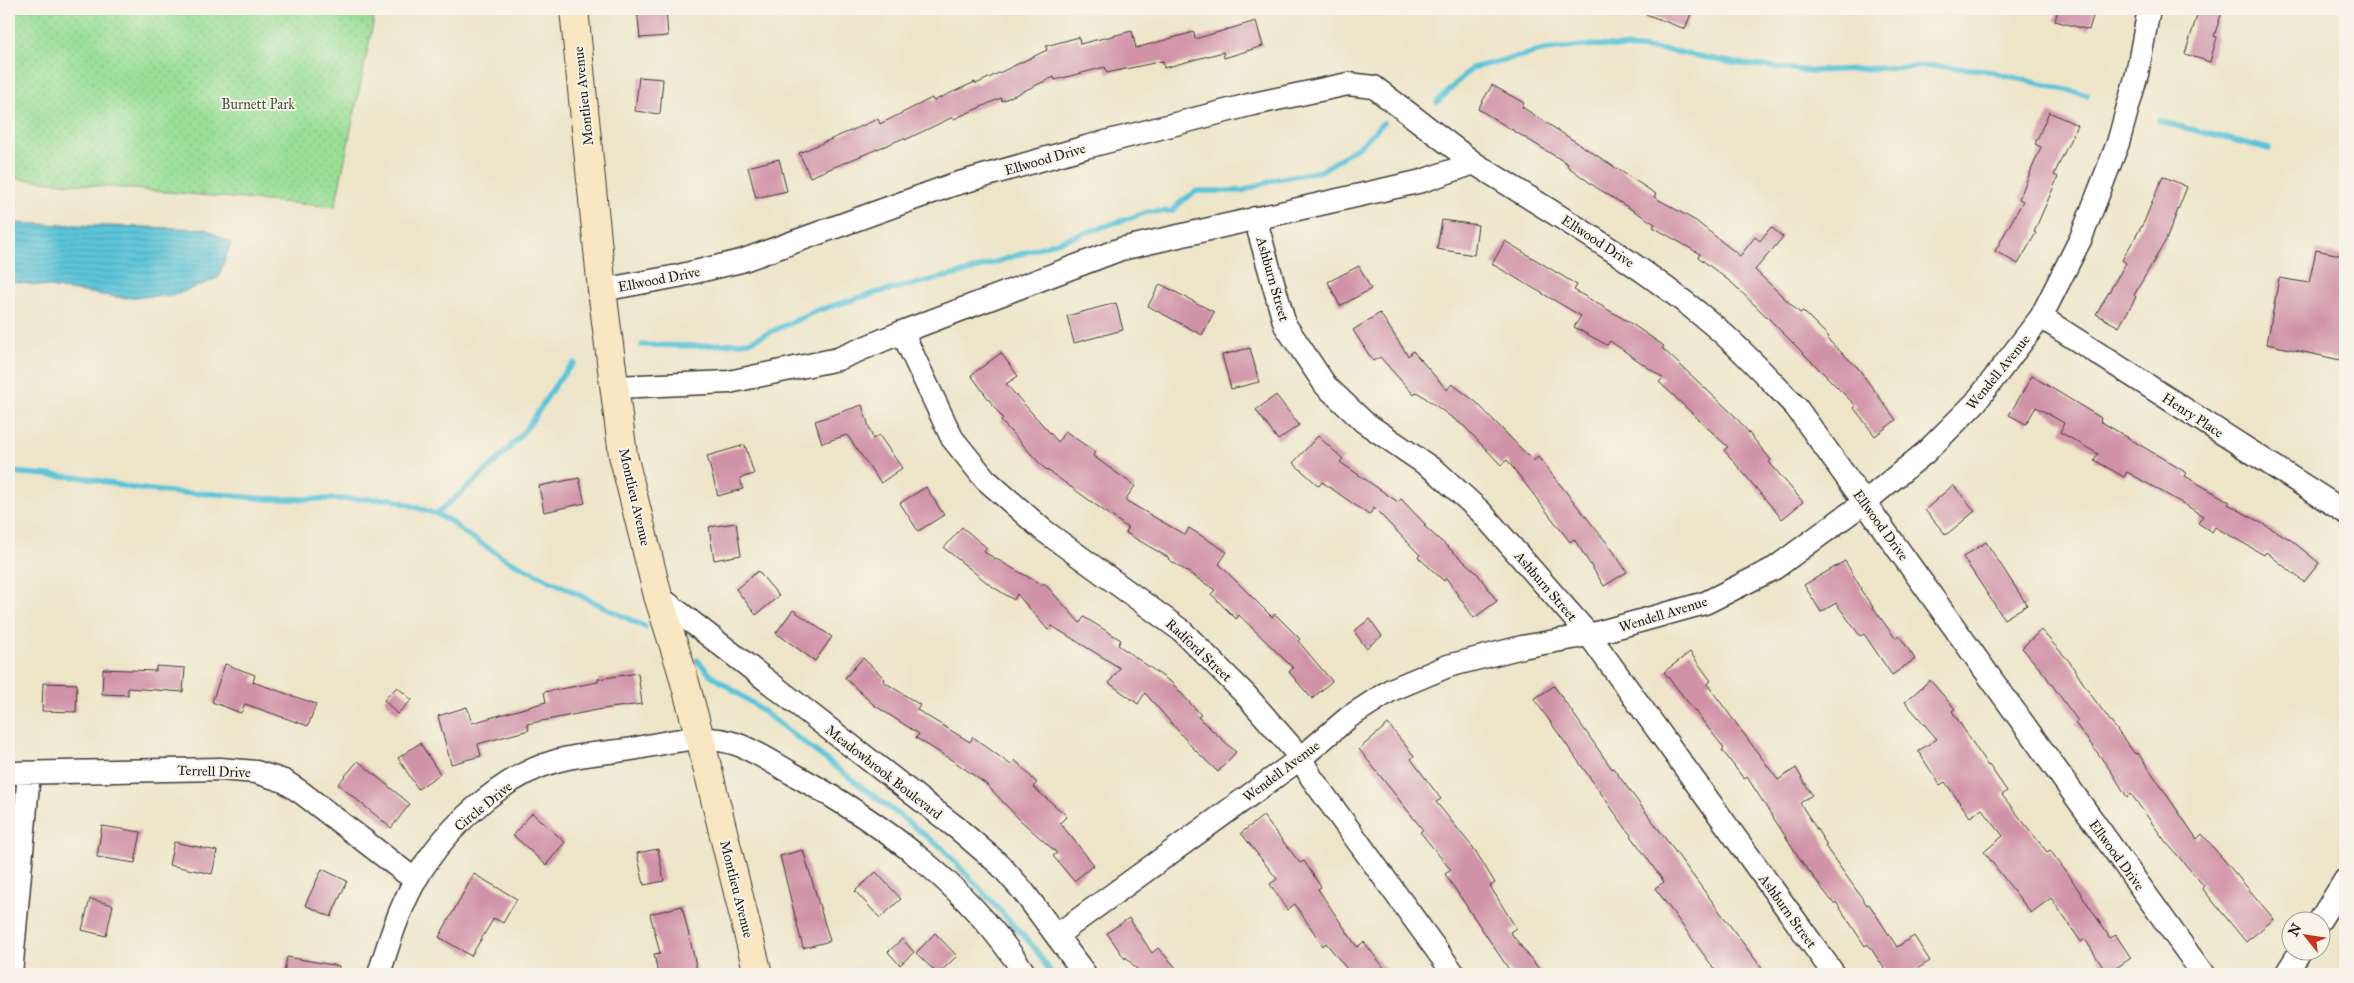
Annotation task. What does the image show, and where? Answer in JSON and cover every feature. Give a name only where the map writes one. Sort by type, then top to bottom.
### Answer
[{"type":"street","name":"Montlieu Avenue","points":[[574,9],[602,290],[616,387],[623,455],[658,596],[681,668],[700,738],[758,974]]},
{"type":"street","name":"Wendell Avenue","points":[[1057,935],[1302,758],[1349,717],[1399,687],[1448,666],[1522,647],[1589,635],[1705,603],[1775,568],[1864,502],[1926,452],[1975,403],[2041,317],[2081,238],[2118,143],[2137,74],[2149,9]]},
{"type":"street","name":"Ellwood Drive","points":[[602,290],[678,276],[741,261],[952,185],[1086,147],[1230,110],[1348,84],[1374,87],[1474,163],[1632,262],[1713,325],[1756,365],[1796,407],[2203,974]]},
{"type":"street","points":[[616,387],[729,382],[838,359],[902,332],[1121,249],[1422,181],[1474,163]]},
{"type":"street","name":"Ashburn Street","points":[[1255,218],[1285,325],[1326,386],[1364,422],[1437,472],[1481,512],[1589,635],[1834,974]]},
{"type":"street","name":"Henry Place","points":[[2041,317],[2345,512]]},
{"type":"street","name":"Radford Street","points":[[902,332],[952,438],[985,478],[1044,530],[1182,631],[1245,694],[1302,758],[1310,777],[1454,974]]},
{"type":"street","name":"Meadowbrook Boulevard","points":[[658,596],[957,828],[1000,865],[1057,935],[1085,974]]},
{"type":"street","points":[[700,738],[736,744],[833,796],[885,830],[930,865],[965,898],[1025,974]]},
{"type":"street","name":"Circle Drive","points":[[379,974],[393,929],[415,880],[438,846],[464,818],[497,791],[530,772],[556,761],[700,738]]},
{"type":"street","name":"Terrell Drive","points":[[19,773],[220,769],[256,772],[284,781],[302,792],[415,880]]},
{"type":"street","points":[[11,974],[19,773]]},
{"type":"street","points":[[2326,910],[2345,880]]},
{"type":"street","points":[[2286,974],[2295,960]]},
{"type":"green space","name":"Burnett Park","points":[[9,9],[376,9],[335,207],[9,178]]},
{"type":"water","points":[[9,223],[206,229],[231,243],[218,278],[175,295],[123,298],[9,281]]},
{"type":"building","points":[[637,9],[666,9],[668,36],[640,38]]},
{"type":"building","points":[[1635,9],[1693,9],[1685,29]]},
{"type":"building","points":[[2058,9],[2095,9],[2089,30],[2055,21]]},
{"type":"building","points":[[2199,9],[2223,9],[2214,36],[2217,37],[2210,62],[2185,54]]},
{"type":"building","points":[[1256,21],[1263,46],[1224,58],[1223,52],[1164,68],[1163,61],[1107,73],[1105,67],[1055,80],[1054,77],[1002,101],[1001,98],[954,119],[953,117],[905,140],[904,138],[810,177],[799,153],[878,119],[880,124],[932,98],[933,101],[975,82],[976,84],[1047,50],[1046,46],[1079,37],[1080,44],[1132,31],[1136,48],[1194,32],[1195,39]]},
{"type":"building","points":[[639,77],[663,79],[660,114],[635,111]]},
{"type":"building","points":[[1492,85],[1524,103],[1522,107],[1656,194],[1654,197],[1696,221],[1740,256],[1755,237],[1760,241],[1771,227],[1783,237],[1755,270],[1800,313],[1803,311],[1829,337],[1827,339],[1858,368],[1896,420],[1875,436],[1854,408],[1856,406],[1732,283],[1698,257],[1700,254],[1653,227],[1655,224],[1597,188],[1567,166],[1568,164],[1478,109]]},
{"type":"building","points":[[2049,112],[2077,125],[2054,175],[2058,177],[2034,232],[2036,233],[2018,264],[1995,251],[2023,201],[2019,199],[2041,147],[2035,144]]},
{"type":"building","points":[[779,159],[787,191],[756,198],[748,167]]},
{"type":"building","points":[[2163,176],[2187,187],[2166,240],[2134,295],[2136,297],[2119,327],[2096,314],[2126,263],[2122,260],[2144,222]]},
{"type":"building","points":[[1442,220],[1478,225],[1474,255],[1437,249]]},
{"type":"building","points":[[1505,241],[1577,285],[1574,290],[1629,322],[1664,346],[1662,348],[1735,416],[1771,460],[1769,462],[1803,502],[1782,519],[1724,450],[1728,447],[1659,382],[1663,378],[1610,341],[1607,345],[1574,327],[1581,316],[1492,264]]},
{"type":"building","points":[[2316,250],[2345,256],[2345,361],[2267,344],[2279,278],[2309,283]]},
{"type":"building","points":[[1359,266],[1371,289],[1340,306],[1328,282]]},
{"type":"building","points":[[1160,284],[1214,312],[1202,335],[1148,306]]},
{"type":"building","points":[[1116,303],[1123,330],[1074,343],[1067,316]]},
{"type":"building","points":[[1380,313],[1408,356],[1413,351],[1447,390],[1452,384],[1476,402],[1533,461],[1538,457],[1611,548],[1627,572],[1604,586],[1574,539],[1570,542],[1507,460],[1501,465],[1465,427],[1417,392],[1414,395],[1380,357],[1373,361],[1353,330]]},
{"type":"building","points":[[1250,348],[1259,382],[1231,389],[1222,355]]},
{"type":"building","points":[[1001,353],[1018,376],[1006,384],[1058,442],[1065,431],[1095,452],[1093,456],[1135,486],[1125,500],[1185,535],[1189,528],[1227,552],[1219,564],[1272,617],[1275,614],[1300,639],[1298,641],[1332,681],[1312,699],[1289,672],[1293,668],[1239,615],[1236,619],[1211,594],[1215,590],[1169,558],[1126,533],[1128,528],[1043,467],[1001,421],[1003,419],[971,375]]},
{"type":"building","points":[[2032,376],[2101,418],[2100,421],[2187,473],[2185,476],[2230,502],[2228,504],[2291,540],[2319,563],[2304,582],[2266,552],[2264,555],[2215,527],[2212,532],[2198,523],[2203,516],[2187,506],[2127,472],[2124,477],[2094,460],[2098,454],[2060,432],[2064,423],[2036,407],[2026,424],[2009,415]]},
{"type":"building","points":[[1276,395],[1299,425],[1278,440],[1256,410]]},
{"type":"building","points":[[862,405],[873,439],[879,435],[902,468],[881,483],[847,435],[822,443],[815,421]]},
{"type":"building","points":[[1318,436],[1343,459],[1340,462],[1398,502],[1401,499],[1426,525],[1424,526],[1477,573],[1497,601],[1474,618],[1446,578],[1444,581],[1418,557],[1420,555],[1374,508],[1369,515],[1322,482],[1319,486],[1293,463]]},
{"type":"building","points":[[745,445],[754,474],[740,478],[743,489],[718,496],[707,456]]},
{"type":"building","points":[[579,478],[585,503],[544,512],[539,486]]},
{"type":"building","points":[[1953,485],[1975,511],[1946,535],[1925,510]]},
{"type":"building","points":[[926,487],[944,515],[918,531],[900,503]]},
{"type":"building","points":[[736,523],[741,555],[714,560],[709,527]]},
{"type":"building","points":[[962,527],[987,548],[984,552],[1042,585],[1044,583],[1080,623],[1084,617],[1121,640],[1118,645],[1172,683],[1201,715],[1198,717],[1236,752],[1218,772],[1193,748],[1145,693],[1138,704],[1109,683],[1120,668],[1052,626],[1048,630],[1017,594],[1014,600],[990,585],[944,548]]},
{"type":"building","points":[[1986,542],[2027,605],[2004,619],[1963,557]]},
{"type":"building","points":[[1845,561],[1860,589],[1895,638],[1899,635],[1915,659],[1892,675],[1864,634],[1860,636],[1836,603],[1821,612],[1804,585]]},
{"type":"building","points":[[758,571],[779,596],[756,615],[736,589]]},
{"type":"building","points":[[793,610],[832,637],[815,661],[776,633]]},
{"type":"building","points":[[1370,619],[1382,636],[1366,648],[1354,631]]},
{"type":"building","points":[[2041,630],[2069,661],[2091,695],[2135,754],[2138,753],[2197,839],[2202,834],[2274,919],[2246,942],[2202,888],[2204,886],[2165,841],[2131,794],[2127,797],[2111,771],[2075,723],[2078,721],[2045,675],[2022,648]]},
{"type":"building","points":[[1690,652],[1711,681],[1707,684],[1778,780],[1796,768],[1812,795],[1800,803],[1827,845],[1825,846],[1867,905],[1869,904],[1897,947],[1914,936],[1930,961],[1909,974],[1888,974],[1868,944],[1865,946],[1836,902],[1834,904],[1802,862],[1747,777],[1744,779],[1722,750],[1724,748],[1664,672]]},
{"type":"building","points":[[863,658],[885,679],[883,681],[920,705],[917,710],[970,742],[973,737],[1011,765],[1015,760],[1037,783],[1033,787],[1067,816],[1060,823],[1094,865],[1074,881],[1053,856],[1057,853],[1019,819],[986,784],[916,738],[919,734],[874,705],[845,678]]},
{"type":"building","points":[[225,664],[255,675],[253,682],[316,704],[308,726],[245,704],[241,713],[212,702]]},
{"type":"building","points":[[156,666],[185,668],[183,692],[128,688],[128,695],[102,694],[103,669],[156,671]]},
{"type":"building","points":[[638,673],[642,704],[602,709],[527,724],[529,730],[478,744],[481,756],[451,764],[438,716],[467,707],[472,723],[546,702],[544,692],[598,682],[598,679]]},
{"type":"building","points":[[1930,680],[1955,709],[1952,711],[2007,791],[2002,795],[2047,852],[2050,850],[2110,938],[2116,935],[2131,958],[2107,974],[2085,939],[2081,942],[2051,898],[2031,913],[1984,852],[2003,836],[1982,809],[1970,817],[1945,782],[1940,785],[1918,751],[1937,739],[1905,702]]},
{"type":"building","points":[[43,683],[77,684],[76,712],[42,711]]},
{"type":"building","points":[[1554,686],[1612,769],[1766,974],[1718,974],[1655,888],[1664,882],[1534,699]]},
{"type":"building","points":[[397,687],[412,700],[397,714],[384,700]]},
{"type":"building","points":[[1388,724],[1414,756],[1411,759],[1441,799],[1436,802],[1475,850],[1495,883],[1490,886],[1516,928],[1510,932],[1543,974],[1512,974],[1445,874],[1451,870],[1420,832],[1423,830],[1359,749]]},
{"type":"building","points":[[420,743],[440,774],[418,789],[398,758]]},
{"type":"building","points":[[358,761],[410,804],[391,828],[338,784]]},
{"type":"building","points":[[532,813],[565,842],[546,865],[513,835]]},
{"type":"building","points":[[1263,816],[1300,863],[1304,861],[1321,887],[1318,889],[1357,947],[1364,942],[1389,974],[1351,974],[1326,943],[1323,946],[1295,904],[1287,910],[1270,884],[1277,879],[1241,833]]},
{"type":"building","points":[[102,826],[141,832],[135,863],[97,857]]},
{"type":"building","points":[[174,842],[217,851],[212,874],[169,865]]},
{"type":"building","points":[[658,849],[664,881],[644,885],[637,853]]},
{"type":"building","points":[[803,850],[830,941],[803,948],[780,856]]},
{"type":"building","points":[[322,869],[347,881],[331,917],[305,905]]},
{"type":"building","points":[[876,872],[901,899],[880,918],[855,891]]},
{"type":"building","points":[[474,874],[517,899],[503,923],[494,918],[471,956],[439,937]]},
{"type":"building","points":[[90,899],[113,905],[106,936],[82,930]]},
{"type":"building","points":[[682,906],[698,974],[658,974],[654,954],[660,953],[650,914]]},
{"type":"building","points":[[1129,918],[1152,953],[1158,948],[1182,974],[1141,974],[1126,957],[1125,959],[1107,933]]},
{"type":"building","points":[[935,933],[957,956],[938,974],[916,953]]},
{"type":"building","points":[[902,939],[914,952],[900,965],[888,952]]},
{"type":"building","points":[[287,957],[339,966],[338,974],[284,974]]},
{"type":"waterway","points":[[1437,102],[1472,68],[1545,50],[1594,45],[1667,50],[1734,63],[1811,71],[1934,66],[1983,70],[2087,95]]},
{"type":"waterway","points":[[2158,121],[2269,149]]},
{"type":"waterway","points":[[642,345],[698,346],[749,342],[816,311],[875,293],[966,272],[1148,212],[1172,211],[1183,200],[1197,191],[1242,191],[1277,179],[1321,171],[1362,144],[1383,123]]},
{"type":"waterway","points":[[436,514],[515,442],[531,422],[560,378],[574,363]]},
{"type":"waterway","points":[[9,472],[88,478],[132,488],[180,493],[219,494],[266,499],[392,499],[436,514],[452,522],[463,532],[506,559],[645,627]]},
{"type":"waterway","points":[[697,660],[711,675],[752,703],[942,848],[1033,946],[1052,974]]}]
